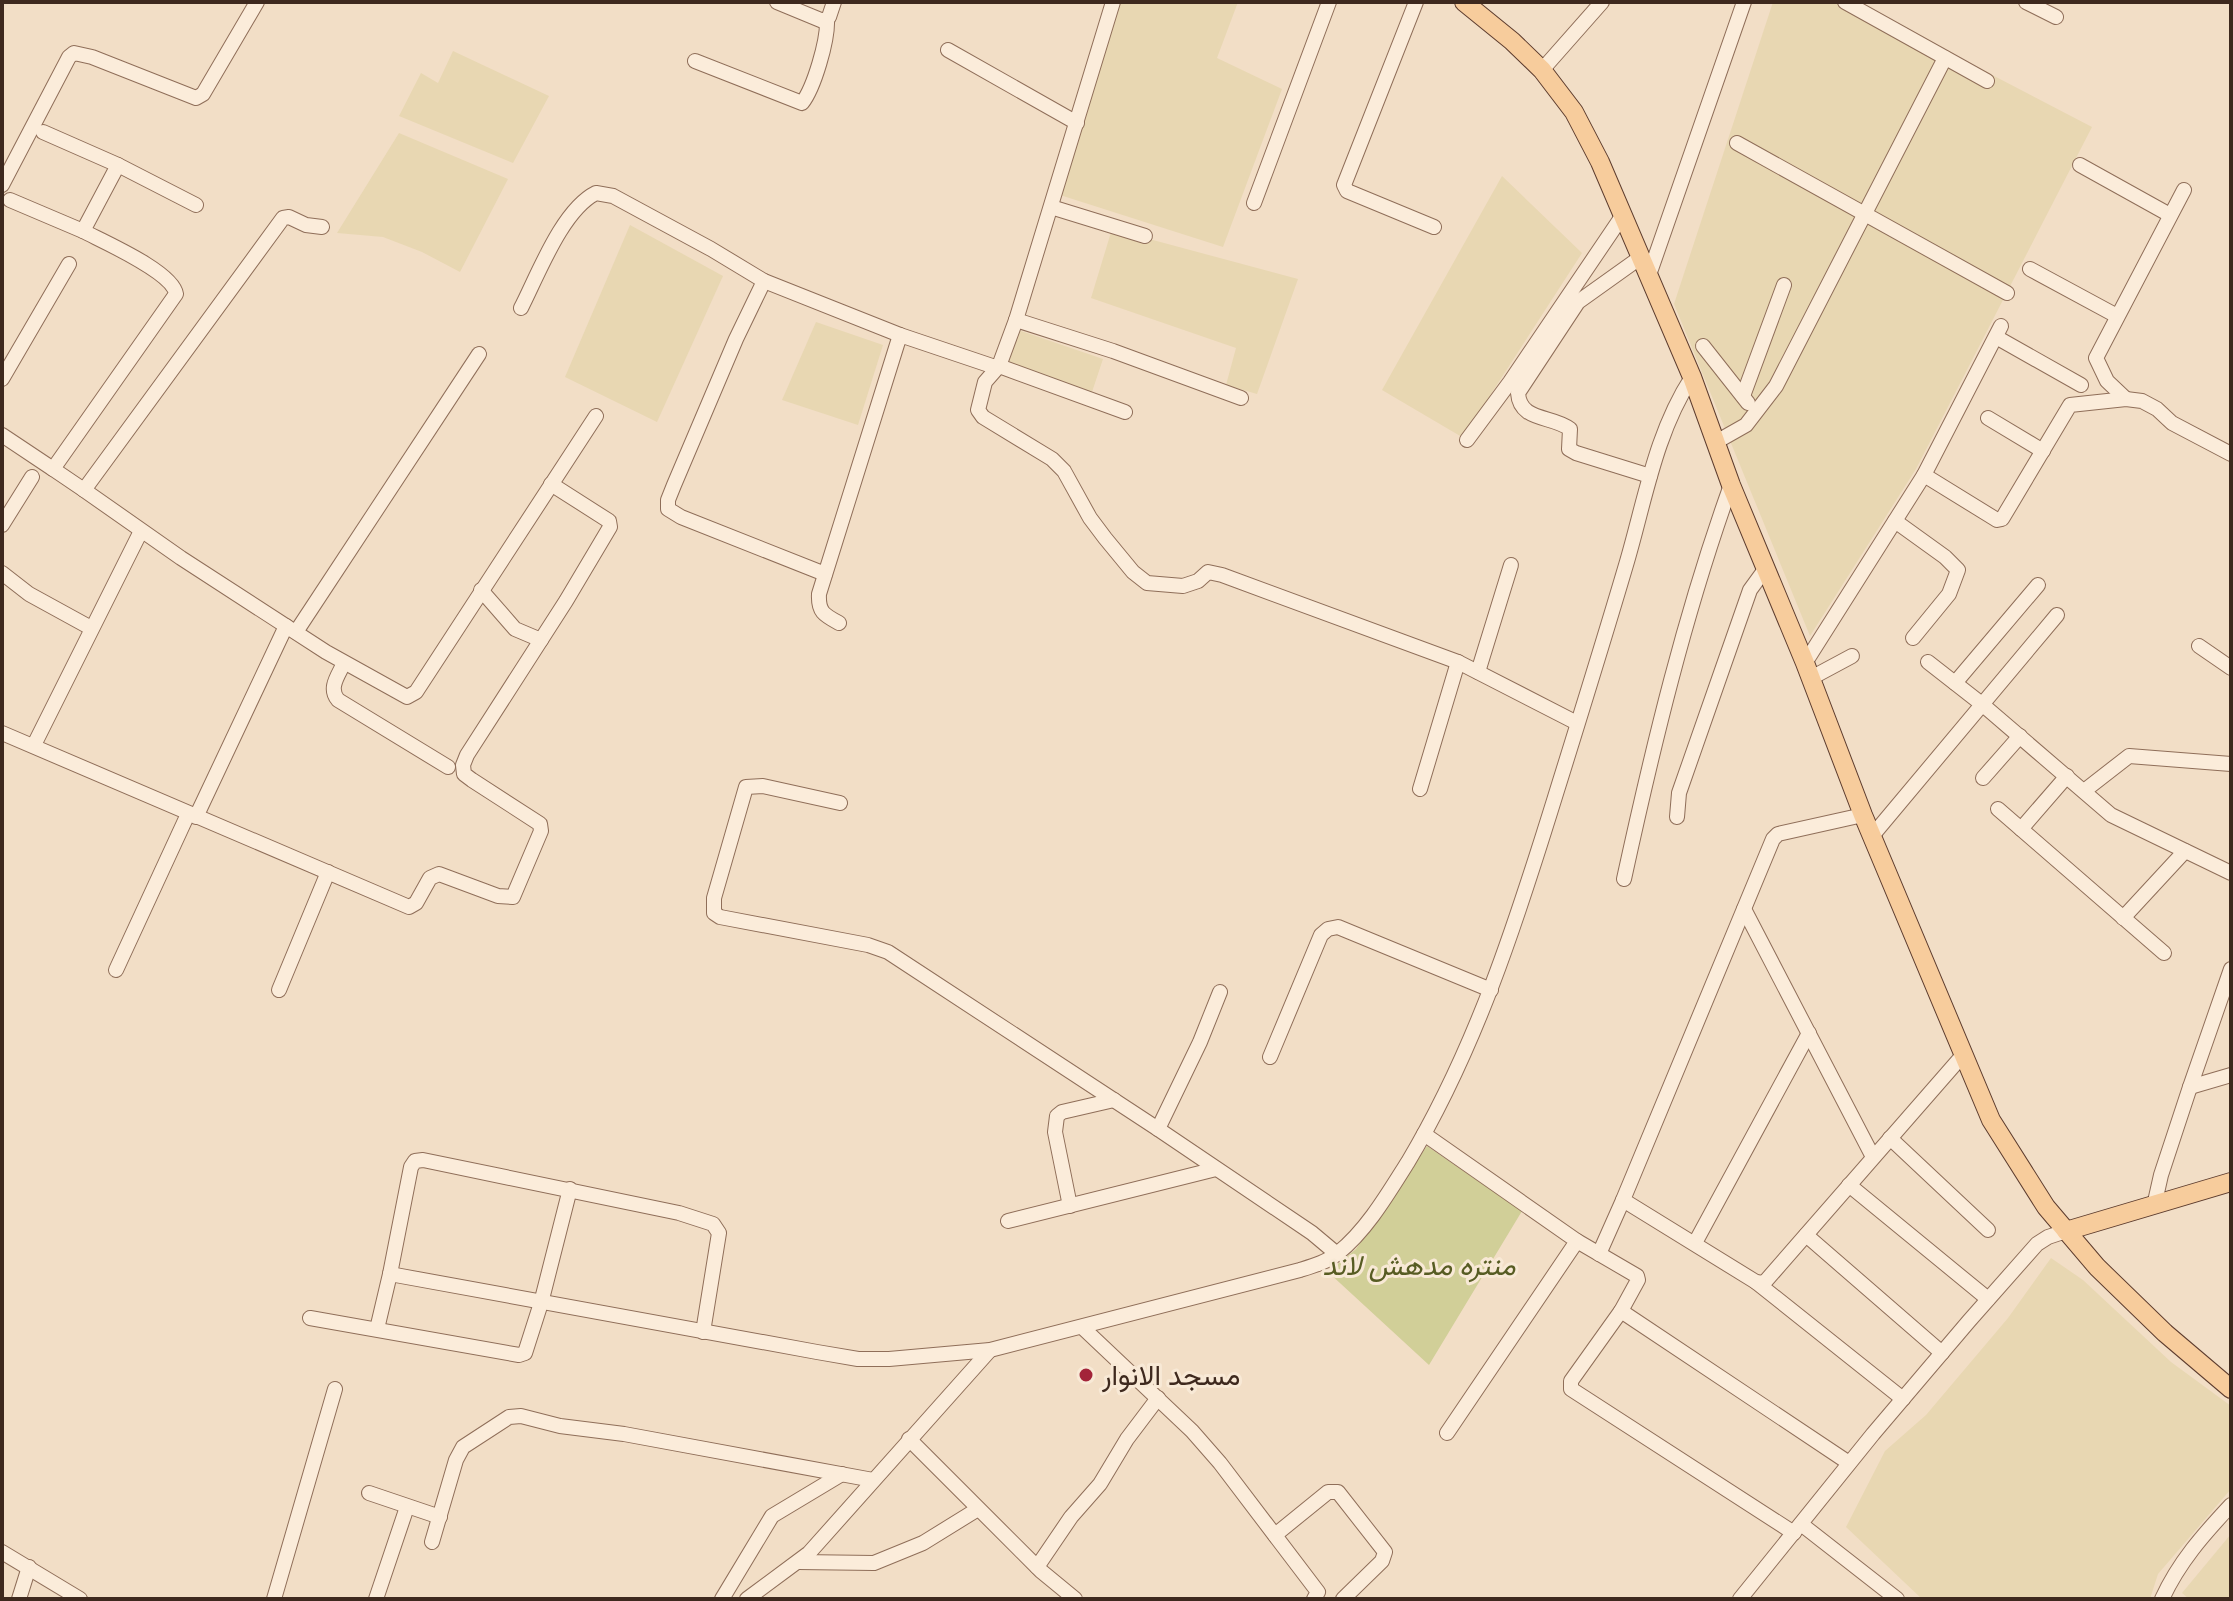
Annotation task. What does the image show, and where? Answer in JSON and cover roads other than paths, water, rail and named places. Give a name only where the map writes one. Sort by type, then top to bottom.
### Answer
[{"type":"main road","points":[[1464,2],[1501,31],[1542,70],[1574,112],[1600,162],[1692,377],[1731,485],[1808,670],[1863,815],[1991,1120],[2026,1179],[2066,1231],[2121,1293],[2231,1389]]},
{"type":"main road","points":[[2066,1231],[2231,1182]]},
{"type":"street","points":[[2,185],[69,57],[74,53],[92,57],[196,98],[203,94],[257,2]]},
{"type":"street","points":[[777,2],[827,20]]},
{"type":"street","points":[[695,61],[802,103],[816,69],[834,2]]},
{"type":"street","points":[[1113,2],[1016,320],[999,366],[989,376],[978,410],[983,417],[1052,459],[1064,471],[1090,518],[1133,572],[1147,583],[1183,586],[1198,581],[1208,572],[1222,575],[1458,662],[1577,723]]},
{"type":"street","points":[[1254,203],[1329,2]]},
{"type":"street","points":[[1416,2],[1344,185],[1347,191],[1434,227]]},
{"type":"street","points":[[1542,70],[1602,2]]},
{"type":"street","points":[[1649,275],[1744,2]]},
{"type":"street","points":[[1845,2],[1987,81]]},
{"type":"street","points":[[2026,2],[2056,17]]},
{"type":"street","points":[[948,50],[1077,123]]},
{"type":"street","points":[[1716,442],[1738,431],[1756,414],[1776,386],[1945,58]]},
{"type":"street","points":[[43,132],[118,165],[196,205]]},
{"type":"street","points":[[1737,143],[2007,293]]},
{"type":"street","points":[[83,231],[118,165]]},
{"type":"street","points":[[2080,165],[2170,215]]},
{"type":"street","points":[[1924,475],[1997,520],[2005,517],[2096,358],[2184,190]]},
{"type":"street","points":[[521,308],[577,206],[596,193],[613,196],[764,281],[900,335],[999,366],[1125,412]]},
{"type":"street","points":[[10,200],[83,231],[144,264],[172,283],[176,294],[53,469]]},
{"type":"street","points":[[1051,207],[1145,236]]},
{"type":"street","points":[[1467,440],[1623,215]]},
{"type":"street","points":[[84,490],[283,218],[322,227]]},
{"type":"street","points":[[1641,257],[1578,302],[1518,393],[1519,403],[1526,412],[1559,422],[1570,429],[1569,449],[1650,476]]},
{"type":"street","points":[[2,379],[69,264]]},
{"type":"street","points":[[2030,269],[2117,316]]},
{"type":"street","points":[[764,281],[674,485],[668,509],[681,517],[825,574]]},
{"type":"street","points":[[1743,396],[1784,285]]},
{"type":"street","points":[[1016,320],[1113,351],[1241,398]]},
{"type":"street","points":[[1808,670],[1924,475],[1998,332],[2081,385]]},
{"type":"street","points":[[839,623],[822,614],[818,606],[825,574],[900,335]]},
{"type":"street","points":[[1703,346],[1756,414]]},
{"type":"street","points":[[116,970],[192,815],[291,629],[479,354]]},
{"type":"street","points":[[2096,358],[2107,381],[2126,399]]},
{"type":"street","points":[[390,1274],[858,1359],[990,1350],[1327,1261],[1361,1229],[1424,1134],[1455,1074],[1491,990],[1520,909],[1666,425],[1675,402],[1692,377]]},
{"type":"street","points":[[2070,405],[2126,399],[2142,401],[2157,409],[2172,423],[2231,454]]},
{"type":"street","points":[[2,435],[291,629],[344,663],[407,697],[412,696],[596,416]]},
{"type":"street","points":[[1988,418],[2043,451]]},
{"type":"street","points":[[2,525],[32,477]]},
{"type":"street","points":[[2,733],[409,907],[416,903],[434,875],[498,896],[513,897],[541,831],[540,824],[464,774],[463,765],[610,527],[609,521],[551,484]]},
{"type":"street","points":[[1624,879],[1655,742],[1709,545],[1731,485]]},
{"type":"street","points":[[1895,521],[1958,570],[1949,594],[1913,638]]},
{"type":"street","points":[[34,745],[141,531]]},
{"type":"street","points":[[1478,672],[1511,565]]},
{"type":"street","points":[[1677,817],[1679,793],[1750,590],[1766,568]]},
{"type":"street","points":[[2,573],[29,594],[91,628]]},
{"type":"street","points":[[1955,683],[2038,585]]},
{"type":"street","points":[[481,590],[515,629],[541,640]]},
{"type":"street","points":[[1872,836],[2057,615]]},
{"type":"street","points":[[2199,646],[2231,668]]},
{"type":"street","points":[[1808,670],[1852,656]]},
{"type":"street","points":[[1420,789],[1458,662]]},
{"type":"street","points":[[1928,662],[2120,820],[2231,873]]},
{"type":"street","points":[[344,663],[333,687],[333,695],[448,767]]},
{"type":"street","points":[[1983,778],[2020,736]]},
{"type":"street","points":[[2084,791],[2129,756],[2231,764]]},
{"type":"street","points":[[2021,829],[2067,776]]},
{"type":"street","points":[[840,803],[763,786],[746,787],[714,898],[714,913],[720,917],[868,945],[888,952],[1158,1129],[1312,1233],[1337,1254]]},
{"type":"street","points":[[1998,809],[2164,953]]},
{"type":"street","points":[[1599,1254],[1776,836],[1863,815]]},
{"type":"street","points":[[2123,918],[2185,851]]},
{"type":"street","points":[[279,990],[328,872]]},
{"type":"street","points":[[1744,909],[1873,1157]]},
{"type":"street","points":[[1270,1057],[1321,935],[1328,929],[1338,927],[1491,990]]},
{"type":"street","points":[[2154,1206],[2190,1087],[2231,969]]},
{"type":"street","points":[[1158,1129],[1220,992]]},
{"type":"street","points":[[1695,1243],[1809,1033]]},
{"type":"street","points":[[1756,1282],[1760,1284],[1768,1279],[1963,1055]]},
{"type":"street","points":[[2190,1087],[2231,1075]]},
{"type":"street","points":[[1070,1206],[1055,1132],[1057,1116],[1062,1112],[1114,1100]]},
{"type":"street","points":[[1424,1134],[1577,1241],[1637,1276],[1638,1284],[1571,1381],[1571,1389],[1798,1528],[1897,1599]]},
{"type":"street","points":[[1890,1138],[1988,1230]]},
{"type":"street","points":[[377,1329],[411,1167],[415,1161],[423,1160],[705,1220],[719,1233],[703,1332]]},
{"type":"street","points":[[1008,1221],[1216,1169]]},
{"type":"street","points":[[1849,1185],[1988,1299]]},
{"type":"street","points":[[310,1318],[519,1355],[527,1349],[570,1189]]},
{"type":"street","points":[[1623,1200],[1756,1282],[1903,1399]]},
{"type":"street","points":[[1740,1599],[1849,1463],[1988,1299],[2037,1244],[2066,1231]]},
{"type":"street","points":[[1806,1235],[1942,1353]]},
{"type":"street","points":[[1447,1433],[1577,1241]]},
{"type":"street","points":[[1621,1311],[1849,1463]]},
{"type":"street","points":[[1082,1327],[1158,1398],[1220,1463],[1319,1597]]},
{"type":"street","points":[[747,1599],[799,1562],[990,1350]]},
{"type":"street","points":[[274,1599],[335,1389]]},
{"type":"street","points":[[1037,1567],[1071,1517],[1100,1484],[1127,1439],[1158,1398]]},
{"type":"street","points":[[432,1542],[456,1460],[463,1447],[509,1417],[521,1416],[560,1426],[624,1434],[873,1480]]},
{"type":"street","points":[[909,1439],[1037,1567],[1075,1599]]},
{"type":"street","points":[[722,1599],[772,1516],[842,1474]]},
{"type":"street","points":[[1275,1535],[1328,1492],[1338,1492],[1385,1552],[1382,1561],[1343,1599]]},
{"type":"street","points":[[369,1493],[440,1517]]},
{"type":"street","points":[[2162,1599],[2195,1543],[2231,1505]]},
{"type":"street","points":[[376,1599],[407,1507]]},
{"type":"street","points":[[799,1562],[874,1563],[923,1543],[978,1509]]},
{"type":"street","points":[[2,1552],[80,1599]]},
{"type":"street","points":[[19,1599],[29,1567]]},
{"type":"place","name":"مسجد الانوار","points":[[1086,1375]]},
{"type":"park label","name":"منتره مدهش لاند","points":[[1419,1265]]}]
